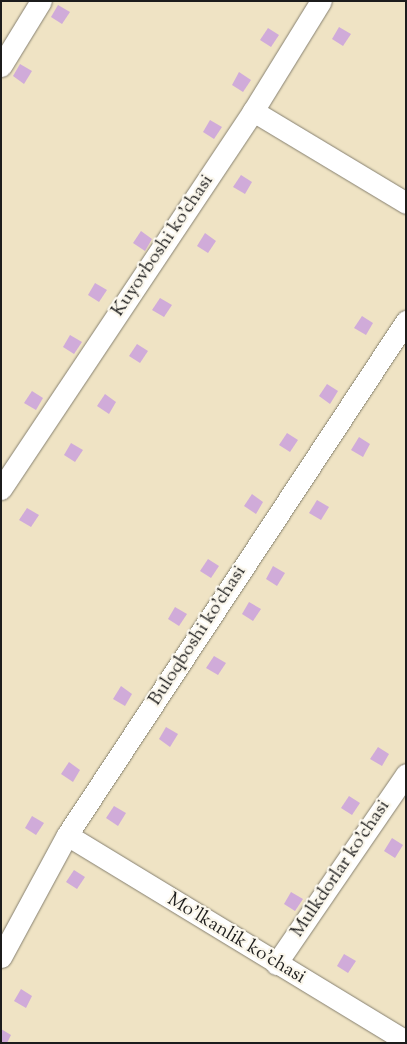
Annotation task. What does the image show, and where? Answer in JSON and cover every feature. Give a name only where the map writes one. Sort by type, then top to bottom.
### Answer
[{"type":"street","points":[[1,66],[41,1]]},
{"type":"street","name":"Kuyovboshi ko'chasi","points":[[1,489],[253,111],[321,1]]},
{"type":"street","points":[[253,111],[406,203]]},
{"type":"street","name":"Buloqboshi ko'chasi","points":[[1,957],[67,835],[406,321]]},
{"type":"street","name":"Mulkdorlar ko'chasi","points":[[276,964],[406,774]]},
{"type":"street","name":"Mo'lkanlik ko'chasi","points":[[67,835],[276,964],[378,1035],[406,1041]]},
{"type":"building","points":[[58,5],[70,12],[62,24],[51,17]]},
{"type":"building","points":[[339,27],[351,34],[343,46],[332,39]]},
{"type":"building","points":[[268,28],[279,35],[271,47],[260,40]]},
{"type":"building","points":[[20,64],[32,71],[24,84],[13,76]]},
{"type":"building","points":[[239,72],[251,80],[243,92],[232,85]]},
{"type":"building","points":[[210,120],[222,127],[214,139],[203,132]]},
{"type":"building","points":[[241,175],[252,182],[245,194],[233,187]]},
{"type":"building","points":[[141,231],[152,239],[145,251],[133,243]]},
{"type":"building","points":[[205,233],[216,241],[208,253],[197,246]]},
{"type":"building","points":[[95,283],[107,290],[99,302],[88,295]]},
{"type":"building","points":[[160,298],[172,305],[164,317],[152,310]]},
{"type":"building","points":[[362,316],[373,323],[366,335],[354,328]]},
{"type":"building","points":[[70,335],[82,342],[74,354],[63,347]]},
{"type":"building","points":[[137,344],[148,351],[140,363],[129,356]]},
{"type":"building","points":[[327,384],[338,391],[330,404],[319,396]]},
{"type":"building","points":[[32,391],[43,398],[36,410],[24,403]]},
{"type":"building","points":[[105,394],[116,402],[109,414],[97,406]]},
{"type":"building","points":[[287,433],[298,440],[290,452],[279,445]]},
{"type":"building","points":[[359,437],[370,444],[363,457],[351,450]]},
{"type":"building","points":[[71,443],[83,450],[75,462],[64,455]]},
{"type":"building","points":[[252,494],[263,502],[256,514],[244,506]]},
{"type":"building","points":[[317,500],[329,507],[321,520],[309,513]]},
{"type":"building","points":[[27,508],[39,515],[31,527],[19,520]]},
{"type":"building","points":[[208,559],[219,566],[211,578],[200,571]]},
{"type":"building","points":[[273,566],[285,573],[277,586],[266,579]]},
{"type":"building","points":[[249,602],[261,609],[253,621],[242,614]]},
{"type":"building","points":[[175,607],[187,614],[179,626],[168,619]]},
{"type":"building","points":[[214,656],[226,663],[218,675],[206,668]]},
{"type":"building","points":[[121,686],[132,694],[125,706],[113,699]]},
{"type":"building","points":[[166,727],[178,734],[170,747],[159,739]]},
{"type":"building","points":[[378,747],[389,754],[382,766],[370,759]]},
{"type":"building","points":[[69,762],[80,770],[73,782],[61,774]]},
{"type":"building","points":[[349,796],[360,803],[352,815],[341,808]]},
{"type":"building","points":[[114,806],[126,813],[118,826],[106,818]]},
{"type":"building","points":[[32,816],[44,823],[36,835],[25,828]]},
{"type":"building","points":[[392,838],[403,845],[395,858],[384,851]]},
{"type":"building","points":[[74,870],[85,877],[77,889],[66,882]]},
{"type":"building","points":[[291,892],[303,899],[295,911],[284,904]]},
{"type":"building","points":[[344,954],[356,961],[348,973],[337,966]]},
{"type":"building","points":[[21,989],[32,996],[26,1008],[14,1001]]},
{"type":"building","points":[[1,1029],[11,1035],[7,1043],[1,1043]]}]
